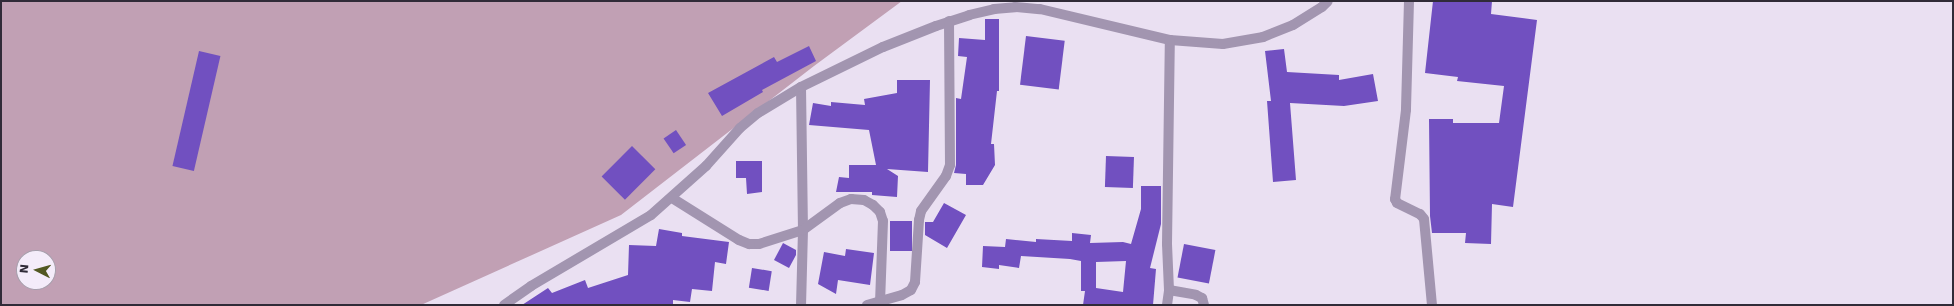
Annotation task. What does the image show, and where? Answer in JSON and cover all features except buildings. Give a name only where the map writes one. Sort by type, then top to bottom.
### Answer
[{"type":"street","points":[[504,305],[531,286],[651,215],[672,198],[752,118],[801,87],[883,47],[949,21],[994,8],[1015,7],[1040,9],[1170,40],[1223,44],[1263,37],[1293,25],[1322,7],[1328,1]]},
{"type":"street","points":[[1409,1],[1406,110],[1395,199],[1397,203],[1420,214],[1424,219],[1432,305]]},
{"type":"street","points":[[867,305],[902,295],[911,290],[915,282],[919,220],[922,211],[946,176],[950,165],[949,21]]},
{"type":"street","points":[[1167,305],[1169,290],[1168,236],[1170,40]]},
{"type":"street","points":[[801,87],[803,230],[801,305]]},
{"type":"street","points":[[672,198],[739,240],[749,244],[759,244],[803,230],[832,208],[851,199],[864,200],[873,205],[880,212],[883,221],[880,301]]},
{"type":"street","points":[[1169,290],[1196,295],[1202,298],[1204,305]]},
{"type":"shaded area","points":[[1,1],[902,1],[814,66],[621,215],[421,305],[1,305]]}]
